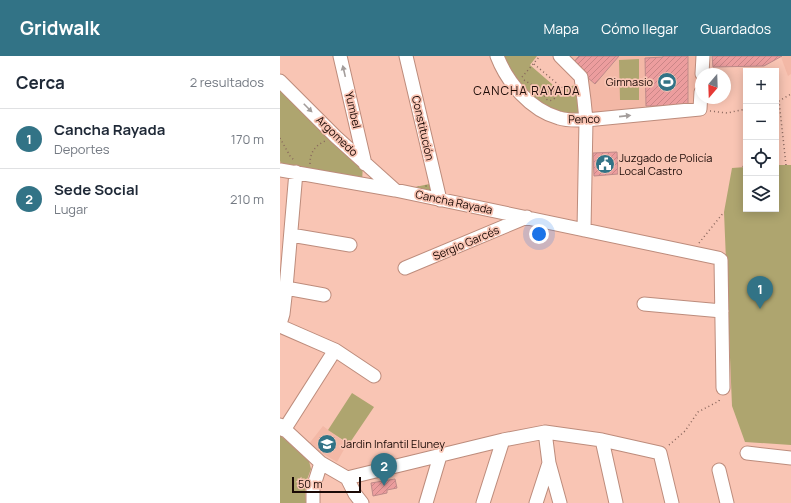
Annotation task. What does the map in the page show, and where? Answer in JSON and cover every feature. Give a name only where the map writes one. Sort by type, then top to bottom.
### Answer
[{"type":"street","name":"Yumbel","points":[[340,56],[365,163],[365,176],[363,184]]},
{"type":"street","name":"Constitución","points":[[406,56],[440,200]]},
{"type":"street","name":"Penco","points":[[497,56],[504,72],[514,86],[539,108],[558,118],[569,120],[586,120],[700,109]]},
{"type":"street","points":[[702,68],[703,56]]},
{"type":"street","points":[[564,57],[581,77],[584,100],[586,120],[584,230]]},
{"type":"street","name":"Argomedo","points":[[280,81],[336,137],[395,190]]},
{"type":"street","points":[[700,104],[700,109]]},
{"type":"street","name":"Cancha Rayada","points":[[287,168],[314,175],[395,190],[714,256],[721,260],[722,311]]},
{"type":"street","points":[[287,168],[291,235],[284,274],[286,288],[283,314],[280,325],[334,350],[374,376]]},
{"type":"street","name":"Sergio Garcés","points":[[405,268],[526,217]]},
{"type":"street","points":[[291,235],[350,245]]},
{"type":"street","points":[[286,288],[324,295]]},
{"type":"street","points":[[644,304],[722,311],[723,388]]},
{"type":"street","points":[[334,350],[282,427],[321,463],[347,478],[355,494],[362,503]]},
{"type":"street","points":[[347,478],[503,440],[545,432],[602,440],[660,453],[672,503]]},
{"type":"street","points":[[545,432],[549,463],[560,503]]},
{"type":"street","points":[[483,503],[503,440]]},
{"type":"street","points":[[602,440],[616,503]]},
{"type":"street","points":[[747,453],[791,458]]},
{"type":"street","points":[[426,503],[440,456]]},
{"type":"street","points":[[313,503],[312,488],[321,463]]},
{"type":"street","points":[[536,503],[549,463]]},
{"type":"street","points":[[719,470],[727,503]]},
{"type":"path","points":[[521,78],[540,56]]},
{"type":"path","points":[[534,64],[560,86],[584,100]]},
{"type":"path","points":[[555,92],[548,90],[545,94],[548,101],[554,100],[556,96],[555,92],[560,86]]},
{"type":"path","points":[[786,165],[779,101],[791,94]]},
{"type":"path","points":[[700,109],[727,113],[743,110]]},
{"type":"path","points":[[314,175],[310,164],[312,151],[319,144],[336,137]]},
{"type":"path","points":[[280,138],[290,156],[287,168]]},
{"type":"path","points":[[691,252],[724,212]]},
{"type":"path","points":[[660,453],[685,431],[698,412],[719,401],[723,388]]},
{"type":"shaded area","points":[[501,56],[537,56],[530,65],[560,91],[577,84],[581,119],[558,115],[524,92]]},
{"type":"shaded area","points":[[568,56],[703,56],[702,68],[695,68],[695,104],[700,104],[700,109],[586,120],[584,100]]},
{"type":"shaded area","points":[[791,56],[791,74],[788,76],[781,57]]},
{"type":"shaded area","points":[[639,59],[639,100],[620,100],[619,60]]},
{"type":"shaded area","points":[[280,86],[363,164],[362,182],[284,169],[280,161]]},
{"type":"shaded area","points":[[779,165],[791,165],[791,445],[745,442],[732,406],[724,212],[732,168],[743,167],[743,212],[779,212]]},
{"type":"shaded area","points":[[434,183],[437,200],[401,190]]},
{"type":"shaded area","points":[[352,393],[374,407],[349,444],[328,430]]},
{"type":"shaded area","name":"Jardin Infantil Eluney","points":[[323,426],[347,444],[337,462],[308,445]]},
{"type":"shaded area","points":[[280,435],[309,461],[311,469],[305,485],[306,503],[280,503]]},
{"type":"building","points":[[579,56],[619,56],[595,84],[572,64]]},
{"type":"building","name":"Gimnasio","points":[[688,56],[688,106],[646,106],[645,58]]},
{"type":"building","points":[[712,56],[782,56],[764,66],[713,67]]},
{"type":"building","name":"Juzgado de Policía Local Castro","points":[[617,152],[618,174],[594,176],[593,153]]},
{"type":"building","points":[[395,479],[397,488],[387,490],[387,493],[373,496],[371,483]]},
{"type":"place","name":"Gimnasio","points":[[667,82]]},
{"type":"place","name":"Juzgado de Policía Local Castro","points":[[605,164]]},
{"type":"place","name":"Cancha Rayada","points":[[760,309]]},
{"type":"place","name":"Jardin Infantil Eluney","points":[[327,444]]},
{"type":"place","name":"Sede Social","points":[[384,486]]},
{"type":"district","name":"CANCHA RAYADA","points":[[527,91]]}]
